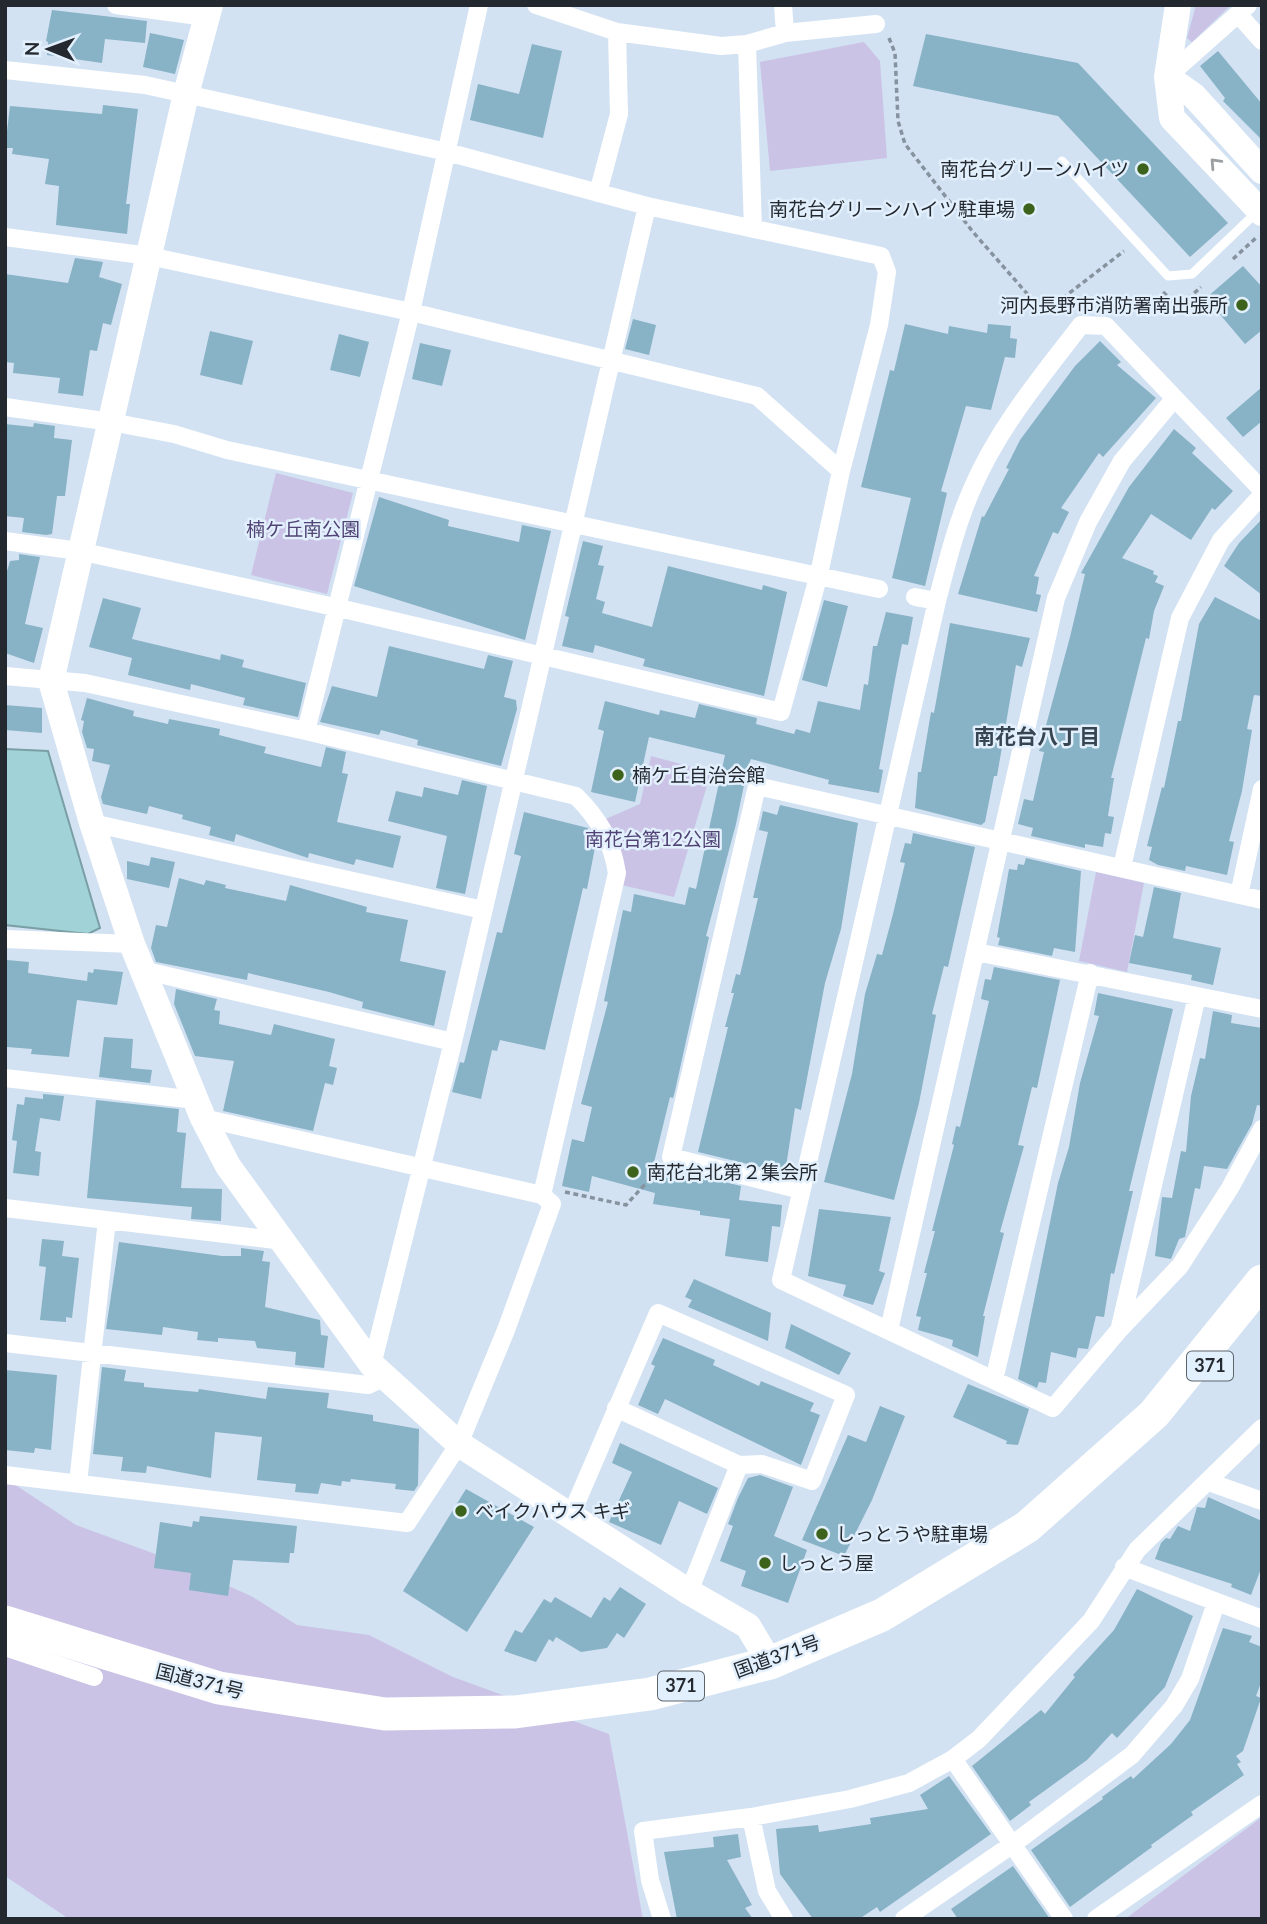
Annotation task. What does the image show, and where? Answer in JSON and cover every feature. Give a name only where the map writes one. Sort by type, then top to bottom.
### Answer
[{"type":"highway","name":"371","points":[[1252,1310],[1262,1269]]},
{"type":"highway","name":"国道371号","points":[[5,1622],[219,1688],[384,1714],[528,1711],[650,1694],[770,1663],[882,1615],[1027,1527],[1154,1414],[1252,1310],[1262,1281]]},
{"type":"street","points":[[116,5],[208,11],[186,94],[51,681],[92,823],[142,970],[200,1109],[228,1166],[379,1371],[459,1444],[689,1592],[748,1626],[770,1663]]},
{"type":"street","points":[[306,731],[339,608],[411,312],[479,5]]},
{"type":"street","points":[[536,5],[617,32],[721,46],[747,44],[785,33],[876,24]]},
{"type":"street","points":[[783,5],[785,33]]},
{"type":"street","points":[[1178,5],[1167,77],[1172,118],[1261,218]]},
{"type":"street","points":[[1167,77],[1243,9],[1262,41]]},
{"type":"street","points":[[598,193],[620,114],[617,32]]},
{"type":"street","points":[[747,44],[753,229]]},
{"type":"street","points":[[5,71],[145,85],[447,152],[647,206],[881,256],[887,272],[879,325],[841,471],[819,574],[781,712],[339,608],[79,551],[5,541]]},
{"type":"street","points":[[1167,77],[1194,96],[1262,171]]},
{"type":"street","points":[[5,1343],[368,1385],[379,1371],[419,1170],[453,1042],[647,206]]},
{"type":"street","points":[[5,237],[149,256],[411,312],[609,363],[757,397],[841,471]]},
{"type":"street","points":[[1122,867],[1180,618],[1221,540],[1262,492],[1106,326],[1081,325],[1027,396],[984,464],[954,535],[780,1280],[1053,1408],[1120,1329],[1180,1266],[1230,1188],[1262,1129]]},
{"type":"street","points":[[889,1330],[1056,598],[1088,522],[1122,461],[1174,399]]},
{"type":"street","points":[[5,407],[111,422],[879,589]]},
{"type":"street","points":[[915,597],[937,601]]},
{"type":"street","points":[[5,676],[85,683],[306,731],[576,796],[594,815],[613,847],[617,873],[542,1195]]},
{"type":"street","points":[[801,1190],[671,1157],[757,786],[1262,900]]},
{"type":"street","points":[[1239,895],[1262,789]]},
{"type":"street","points":[[92,823],[483,910]]},
{"type":"street","points":[[5,939],[132,944]]},
{"type":"street","points":[[976,952],[1262,1009]]},
{"type":"street","points":[[142,970],[453,1042]]},
{"type":"street","points":[[995,1380],[1090,973]]},
{"type":"street","points":[[1120,1329],[1196,996]]},
{"type":"street","points":[[5,1078],[200,1109],[419,1170],[542,1195],[552,1204],[506,1330],[459,1444],[407,1522],[5,1475]]},
{"type":"street","points":[[5,1208],[284,1241]]},
{"type":"street","points":[[78,1483],[107,1220]]},
{"type":"street","points":[[571,1515],[617,1408],[659,1313],[846,1395],[812,1481],[762,1464],[739,1465],[617,1408]]},
{"type":"street","points":[[662,1919],[650,1880],[643,1831],[751,1817],[881,1792],[909,1783],[953,1759],[979,1739],[1091,1621],[1137,1550],[1262,1428]]},
{"type":"street","points":[[689,1592],[739,1465]]},
{"type":"street","points":[[1209,1482],[1262,1501]]},
{"type":"street","points":[[1124,1567],[1262,1619]]},
{"type":"street","points":[[904,1919],[1013,1844],[1139,1747],[1174,1706],[1190,1679],[1216,1603]]},
{"type":"street","points":[[5,1647],[94,1677]]},
{"type":"street","points":[[953,1759],[1064,1919]]},
{"type":"street","points":[[1096,1919],[1262,1804]]},
{"type":"street","points":[[751,1817],[767,1891],[784,1919]]},
{"type":"lane","points":[[1062,161],[1168,276],[1192,274],[1261,218]]},
{"type":"path","points":[[876,24],[892,40],[898,121],[905,144],[973,232],[1037,305],[1045,311],[1123,251],[1133,260]]},
{"type":"path","points":[[1231,261],[1261,218]]},
{"type":"path","points":[[1160,289],[1179,307],[1210,280]]},
{"type":"path","points":[[542,1195],[569,1191],[626,1205],[671,1157]]},
{"type":"green space","points":[[1196,5],[1231,5],[1192,42],[1187,38]]},
{"type":"green space","points":[[864,42],[880,61],[887,158],[770,171],[760,62]]},
{"type":"green space","name":"楠ケ丘南公園","points":[[276,473],[353,493],[327,594],[251,575]]},
{"type":"green space","name":"南花台第12公園","points":[[651,756],[711,772],[674,897],[621,885],[601,821],[640,804]]},
{"type":"green space","points":[[1096,872],[1144,883],[1127,972],[1079,961]]},
{"type":"green space","points":[[5,1478],[76,1525],[169,1559],[253,1597],[297,1625],[369,1635],[453,1677],[609,1734],[643,1919],[69,1919],[5,1876]]},
{"type":"green space","points":[[1262,1817],[1262,1919],[1125,1919]]},
{"type":"shaded area","points":[[5,749],[48,751],[100,928],[88,934],[5,925]]},
{"type":"building","points":[[52,10],[147,21],[145,43],[105,39],[102,63],[47,55],[46,41]]},
{"type":"building","points":[[150,33],[184,40],[175,74],[143,67]]},
{"type":"building","name":"南花台グリーンハイツ","points":[[926,34],[1078,63],[1228,223],[1190,257],[1058,116],[913,86]]},
{"type":"building","points":[[532,44],[562,51],[543,138],[470,120],[478,84],[519,94]]},
{"type":"building","points":[[1218,51],[1262,104],[1262,140],[1223,101],[1225,98],[1200,66]]},
{"type":"building","points":[[103,105],[138,109],[126,204],[130,204],[127,234],[56,225],[59,186],[45,184],[49,159],[12,154],[13,148],[5,148],[10,106],[102,114]]},
{"type":"building","points":[[75,258],[103,262],[99,277],[122,284],[111,325],[103,323],[97,351],[90,350],[83,396],[58,393],[60,378],[13,373],[14,363],[5,362],[5,274],[68,283]]},
{"type":"building","points":[[1243,266],[1262,287],[1262,330],[1245,344],[1206,298]]},
{"type":"building","points":[[633,319],[656,325],[649,355],[625,349]]},
{"type":"building","points":[[905,324],[948,334],[949,326],[987,333],[988,324],[1011,326],[1010,338],[1017,339],[1015,358],[1005,357],[991,410],[966,406],[941,491],[947,493],[925,586],[892,578],[911,498],[861,487],[890,370],[894,371]]},
{"type":"building","points":[[210,331],[253,341],[242,385],[200,375]]},
{"type":"building","points":[[339,334],[369,342],[360,377],[330,370]]},
{"type":"building","points":[[1100,341],[1121,362],[1117,365],[1156,398],[1103,457],[1099,453],[1061,508],[1069,512],[1058,534],[1053,532],[1034,576],[1039,577],[1036,594],[1041,595],[1037,612],[958,594],[982,516],[984,517],[1009,469],[1006,468],[1020,440],[1075,366]]},
{"type":"building","points":[[420,343],[451,350],[442,386],[412,379]]},
{"type":"building","points":[[1262,387],[1262,421],[1243,437],[1226,418]]},
{"type":"building","points":[[34,423],[55,426],[54,438],[72,440],[65,496],[57,496],[52,534],[46,535],[22,532],[24,518],[5,516],[5,424],[33,427]]},
{"type":"building","points":[[1174,429],[1196,448],[1192,453],[1233,491],[1215,510],[1212,508],[1191,540],[1151,514],[1122,558],[1154,571],[1153,574],[1158,576],[1155,582],[1164,586],[1154,611],[1149,639],[1146,638],[1111,778],[1114,778],[1108,816],[1114,817],[1111,834],[1105,833],[1103,847],[1085,844],[1085,848],[1031,836],[1033,828],[1018,824],[1024,799],[1033,801],[1044,752],[1039,751],[1085,574],[1081,573],[1129,487]]},
{"type":"building","points":[[379,497],[449,520],[448,526],[519,542],[522,525],[551,531],[525,640],[354,586]]},
{"type":"building","points":[[1262,519],[1262,595],[1224,566],[1239,543]]},
{"type":"building","points":[[583,541],[603,546],[598,565],[604,566],[596,599],[605,602],[602,613],[652,627],[668,566],[762,590],[763,585],[787,592],[764,696],[643,666],[645,659],[595,645],[593,653],[562,646],[569,617],[565,616]]},
{"type":"building","points":[[19,554],[40,557],[25,624],[43,628],[34,663],[5,653],[5,578],[10,561],[19,560]]},
{"type":"building","points":[[1215,597],[1262,621],[1262,696],[1254,695],[1247,729],[1252,730],[1242,791],[1229,841],[1234,842],[1227,875],[1186,866],[1185,871],[1158,865],[1149,860],[1152,847],[1147,846],[1162,787],[1164,788],[1178,721],[1181,721],[1199,624]]},
{"type":"building","points":[[103,598],[141,608],[132,639],[220,660],[221,654],[244,660],[242,667],[306,683],[298,717],[243,705],[245,698],[191,684],[190,690],[128,675],[132,658],[89,647]]},
{"type":"building","points":[[824,600],[848,606],[827,687],[802,680]]},
{"type":"building","points":[[886,612],[913,617],[908,645],[902,644],[895,680],[879,769],[883,770],[879,793],[828,784],[829,780],[751,759],[748,766],[736,824],[706,936],[709,937],[675,1091],[673,1098],[670,1097],[651,1175],[690,1181],[692,1174],[741,1186],[739,1200],[782,1205],[780,1227],[772,1226],[768,1262],[725,1256],[730,1219],[700,1215],[700,1211],[653,1204],[655,1193],[592,1176],[589,1192],[562,1186],[572,1139],[584,1142],[592,1107],[581,1104],[608,1002],[604,1001],[623,910],[631,912],[634,894],[685,905],[689,887],[696,889],[725,755],[649,737],[635,802],[591,792],[604,731],[598,729],[605,701],[659,715],[660,710],[695,718],[699,704],[757,718],[756,724],[794,734],[796,729],[810,733],[818,701],[860,710],[864,684],[868,685],[873,646],[877,646]]},
{"type":"building","points":[[950,623],[1030,638],[1022,667],[1016,665],[997,776],[994,776],[985,822],[981,825],[915,808],[918,772],[921,772],[931,712],[934,713]]},
{"type":"building","points":[[389,646],[484,669],[488,655],[513,661],[504,697],[516,700],[517,709],[501,766],[417,745],[418,740],[381,730],[379,735],[320,722],[332,686],[377,697]]},
{"type":"building","points":[[87,698],[134,711],[133,716],[168,724],[169,719],[220,729],[219,735],[266,747],[264,753],[321,767],[326,747],[346,752],[342,773],[348,774],[337,822],[401,836],[393,868],[356,859],[354,865],[309,853],[308,858],[236,834],[234,842],[209,835],[211,827],[182,819],[183,815],[149,806],[147,814],[103,804],[101,797],[110,765],[92,761],[94,749],[87,748],[82,732],[84,721],[81,720]]},
{"type":"building","points":[[5,705],[42,708],[42,733],[5,730]]},
{"type":"building","points":[[462,780],[487,786],[465,894],[436,888],[447,836],[388,821],[396,791],[422,797],[424,787],[458,795]]},
{"type":"building","points":[[780,805],[858,823],[841,929],[825,983],[801,1110],[795,1108],[785,1173],[698,1152],[728,1027],[725,1027],[734,993],[731,993],[736,974],[740,975],[758,898],[753,898],[768,832],[759,830],[763,811],[777,815]]},
{"type":"building","points":[[524,812],[588,828],[587,838],[596,842],[587,889],[583,888],[545,1050],[500,1040],[497,1051],[492,1050],[481,1099],[452,1092],[460,1062],[464,1063],[497,932],[502,933],[521,856],[514,854]]},
{"type":"building","points":[[913,833],[975,847],[948,967],[944,966],[932,1014],[936,1015],[919,1103],[894,1200],[824,1182],[852,1074],[865,994],[877,954],[882,955],[905,863],[900,862],[905,843],[911,844]]},
{"type":"building","points":[[151,857],[175,862],[169,888],[127,879],[127,861],[149,866]]},
{"type":"building","points":[[1026,858],[1081,871],[1075,952],[1054,948],[1052,956],[998,945],[1000,938],[997,937],[1009,869],[1017,870],[1018,864],[1024,865]]},
{"type":"building","points":[[179,878],[204,885],[206,880],[226,885],[225,888],[286,901],[290,885],[367,907],[366,912],[408,920],[400,961],[446,971],[434,1026],[362,1008],[363,1002],[329,992],[248,973],[247,980],[156,962],[151,948],[156,925],[167,927]]},
{"type":"building","points":[[1154,887],[1181,893],[1173,938],[1221,948],[1213,985],[1191,980],[1192,975],[1129,963],[1135,935],[1143,937]]},
{"type":"building","points":[[7,960],[29,962],[28,973],[87,981],[88,972],[93,973],[94,969],[123,972],[117,1005],[77,1000],[69,1057],[31,1054],[32,1049],[7,1047]]},
{"type":"building","points":[[994,967],[1060,980],[1037,1088],[1032,1087],[1018,1145],[1024,1146],[1000,1232],[1004,1233],[983,1316],[978,1357],[952,1346],[953,1340],[918,1330],[921,1317],[916,1316],[956,1126],[960,1127],[989,1001],[981,999],[985,979],[991,980]]},
{"type":"building","points":[[176,989],[217,999],[214,1010],[220,1011],[219,1024],[271,1035],[274,1024],[335,1039],[329,1066],[337,1068],[333,1085],[325,1083],[313,1131],[223,1111],[234,1061],[195,1056],[174,1004]]},
{"type":"building","points":[[1098,993],[1173,1009],[1129,1191],[1133,1191],[1114,1274],[1111,1273],[1104,1317],[1096,1316],[1088,1349],[1078,1348],[1076,1358],[1051,1352],[1046,1383],[1039,1382],[1037,1388],[1018,1379],[1058,1183],[1069,1147],[1080,1083],[1099,1016],[1094,1015]]},
{"type":"building","points":[[1213,1011],[1232,1015],[1231,1023],[1262,1028],[1262,1106],[1257,1105],[1252,1124],[1227,1169],[1204,1166],[1200,1189],[1195,1188],[1185,1237],[1179,1239],[1171,1259],[1155,1256],[1162,1197],[1172,1198],[1181,1151],[1186,1152],[1191,1096],[1200,1058],[1205,1059]]},
{"type":"building","points":[[104,1037],[133,1039],[131,1068],[152,1070],[150,1083],[99,1077]]},
{"type":"building","points":[[43,1094],[64,1096],[60,1121],[40,1118],[35,1151],[41,1152],[39,1176],[13,1173],[17,1141],[12,1140],[17,1104],[24,1105],[25,1097],[43,1099]]},
{"type":"building","points":[[96,1100],[179,1109],[177,1132],[186,1133],[181,1188],[222,1189],[221,1221],[191,1219],[192,1207],[87,1198]]},
{"type":"building","points":[[819,1209],[891,1217],[879,1271],[885,1273],[873,1305],[843,1296],[846,1285],[808,1276]]},
{"type":"building","points":[[42,1239],[64,1241],[62,1256],[79,1258],[72,1318],[66,1317],[66,1322],[40,1320],[46,1267],[39,1266]]},
{"type":"building","points":[[119,1242],[222,1256],[241,1256],[241,1248],[264,1251],[262,1261],[270,1262],[265,1307],[320,1320],[321,1335],[328,1336],[324,1368],[295,1365],[296,1352],[257,1348],[255,1341],[218,1338],[218,1342],[197,1340],[198,1332],[163,1327],[162,1335],[106,1329]]},
{"type":"building","points":[[694,1279],[771,1313],[768,1341],[688,1307],[692,1300],[685,1297]]},
{"type":"building","points":[[791,1324],[851,1353],[839,1375],[785,1348]]},
{"type":"building","points":[[663,1338],[715,1360],[713,1365],[759,1386],[761,1381],[814,1403],[810,1411],[820,1415],[801,1465],[665,1399],[658,1414],[638,1405],[655,1366],[651,1364]]},
{"type":"building","points":[[102,1367],[126,1370],[124,1381],[144,1383],[144,1387],[198,1392],[199,1389],[266,1399],[268,1387],[329,1393],[327,1408],[373,1415],[373,1421],[419,1429],[418,1485],[414,1491],[395,1489],[396,1484],[351,1479],[350,1482],[342,1481],[341,1486],[321,1483],[318,1494],[295,1492],[296,1484],[257,1480],[262,1437],[215,1432],[211,1478],[147,1466],[146,1473],[121,1471],[123,1457],[93,1454]]},
{"type":"building","points":[[5,1370],[57,1375],[51,1450],[35,1448],[34,1453],[5,1450]]},
{"type":"building","points":[[968,1384],[1029,1409],[1018,1445],[1006,1444],[1007,1441],[953,1417]]},
{"type":"building","points":[[880,1406],[905,1416],[872,1500],[844,1556],[802,1540],[848,1435],[866,1442]]},
{"type":"building","points":[[620,1443],[718,1488],[707,1514],[679,1501],[661,1545],[609,1522],[632,1472],[612,1463]]},
{"type":"building","points":[[760,1475],[793,1487],[774,1536],[807,1550],[788,1603],[741,1586],[746,1571],[720,1561],[733,1526],[728,1524],[738,1498],[748,1478]]},
{"type":"building","points":[[466,1489],[534,1527],[467,1632],[403,1591]]},
{"type":"building","points":[[1208,1497],[1262,1521],[1262,1566],[1251,1595],[1231,1587],[1232,1584],[1155,1559],[1161,1543],[1166,1538],[1170,1539],[1178,1526],[1190,1531],[1197,1507],[1205,1508]]},
{"type":"building","points":[[200,1516],[297,1526],[294,1553],[290,1553],[289,1563],[233,1560],[228,1596],[189,1590],[191,1573],[154,1568],[160,1522],[192,1527],[193,1521],[199,1522]]},
{"type":"building","points":[[620,1587],[646,1604],[624,1638],[617,1633],[607,1648],[581,1652],[556,1637],[553,1642],[549,1639],[536,1662],[504,1651],[515,1630],[522,1633],[544,1599],[551,1603],[555,1597],[591,1618],[604,1597],[610,1601]]},
{"type":"building","points":[[1137,1589],[1193,1616],[1165,1687],[1117,1738],[1112,1733],[1087,1760],[1029,1802],[1031,1805],[1010,1821],[972,1766],[1041,1710],[1045,1714],[1075,1677],[1073,1675],[1114,1630]]},
{"type":"building","points":[[1223,1628],[1252,1636],[1249,1642],[1262,1647],[1262,1680],[1256,1696],[1261,1698],[1243,1751],[1236,1756],[1241,1762],[1237,1764],[1244,1775],[1191,1812],[1193,1815],[1070,1907],[1031,1850],[1131,1776],[1133,1779],[1171,1744],[1190,1720]]},
{"type":"building","points":[[949,1776],[991,1834],[880,1912],[877,1907],[859,1919],[813,1919],[780,1874],[776,1829],[818,1825],[819,1832],[871,1824],[870,1818],[928,1809],[920,1795]]},
{"type":"building","points":[[738,1834],[741,1857],[727,1860],[752,1905],[745,1908],[753,1919],[677,1919],[664,1852],[714,1847],[713,1837]]},
{"type":"building","points":[[1013,1866],[1050,1919],[958,1919],[951,1909]]},
{"type":"place","name":"南花台グリーンハイツ","points":[[1143,169]]},
{"type":"place","name":"南花台グリーンハイツ駐車場","points":[[1029,209]]},
{"type":"place","name":"河内長野市消防署南出張所","points":[[1242,305]]},
{"type":"place","name":"楠ケ丘自治会館","points":[[618,775]]},
{"type":"place","name":"南花台北第２集会所","points":[[633,1172]]},
{"type":"place","name":"ベイクハウス キギ","points":[[461,1511]]},
{"type":"place","name":"しっとうや駐車場","points":[[822,1534]]},
{"type":"place","name":"しっとう屋","points":[[765,1563]]},
{"type":"district","name":"南花台八丁目","points":[[1037,737]]}]
